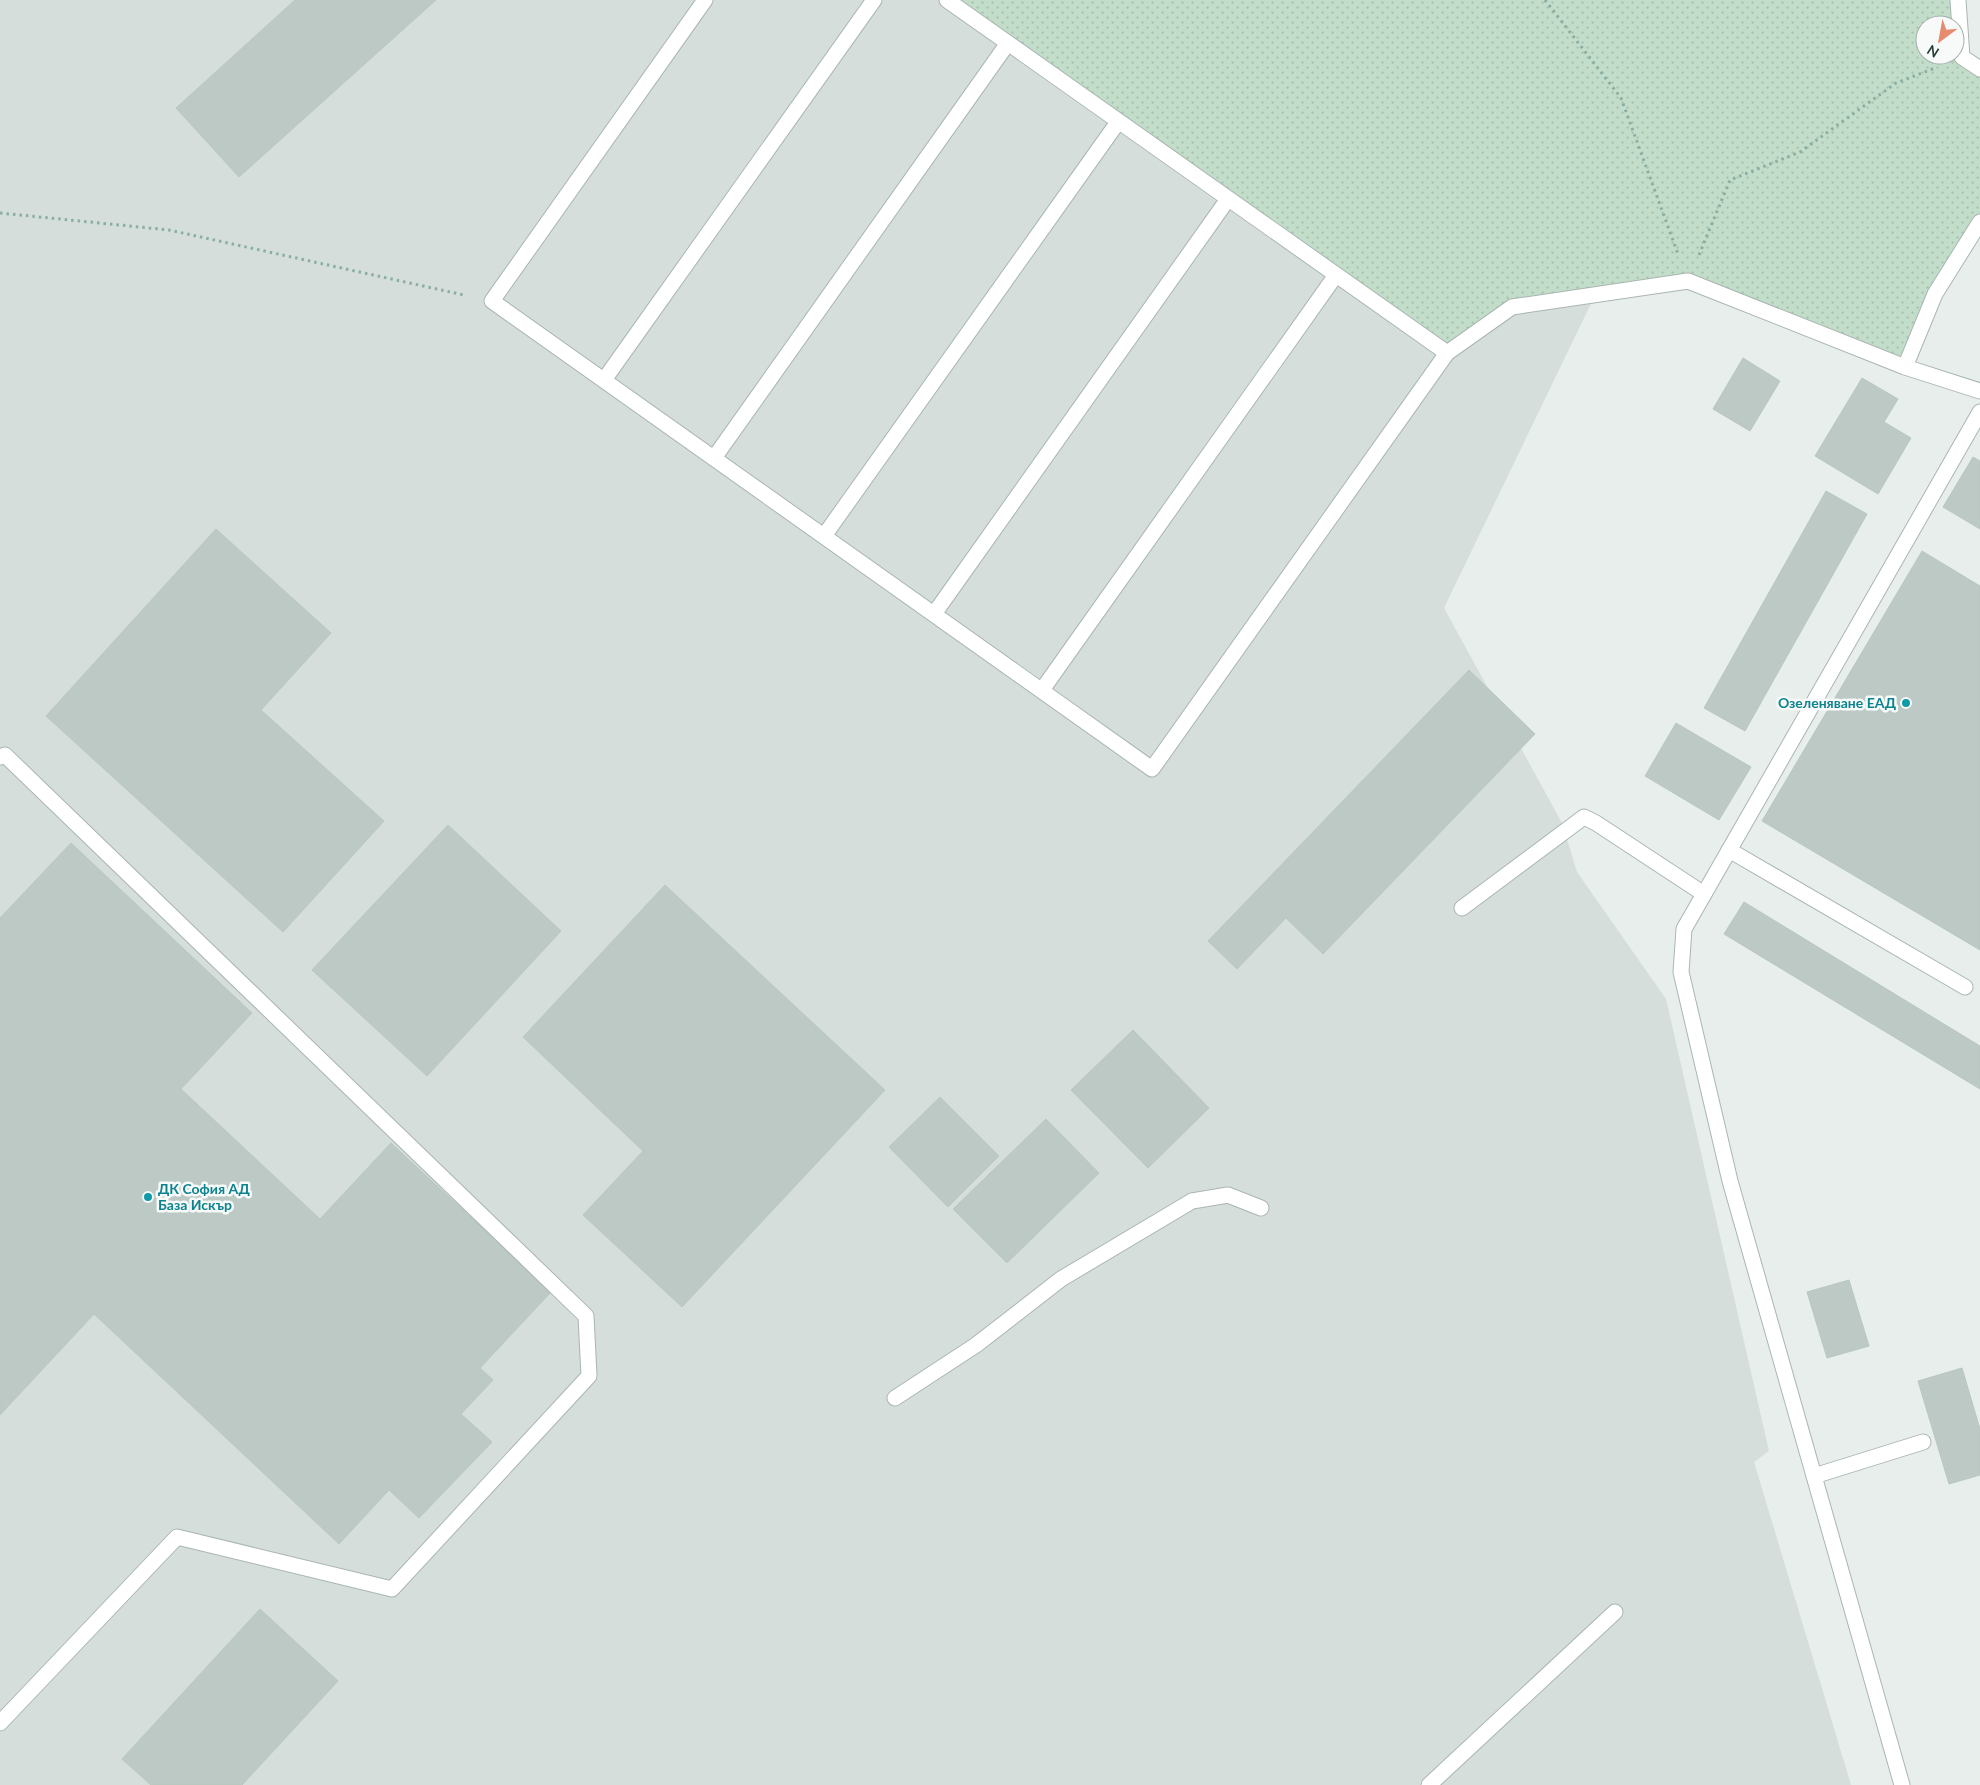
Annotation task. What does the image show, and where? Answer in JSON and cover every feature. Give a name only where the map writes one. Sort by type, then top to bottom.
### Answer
[{"type":"street","points":[[705,0],[492,301],[1152,769],[1446,353],[1512,307],[1688,280],[1905,366],[1980,391]]},
{"type":"street","points":[[604,380],[874,0]]},
{"type":"street","points":[[947,0],[1446,353]]},
{"type":"street","points":[[1958,0],[1959,15]]},
{"type":"street","points":[[714,458],[1008,43]]},
{"type":"street","points":[[1965,59],[1980,69]]},
{"type":"street","points":[[824,536],[1118,122]]},
{"type":"street","points":[[934,614],[1228,199]]},
{"type":"street","points":[[1905,366],[1935,294],[1980,222]]},
{"type":"street","points":[[1042,690],[1336,275]]},
{"type":"street","points":[[1902,1785],[1730,1181],[1681,972],[1684,929],[1980,412]]},
{"type":"street","points":[[0,757],[5,756],[586,1316],[589,1376],[392,1589],[177,1537],[0,1723]]},
{"type":"street","points":[[1462,908],[1584,817],[1704,894]]},
{"type":"street","points":[[1729,850],[1964,987]]},
{"type":"street","points":[[895,1398],[976,1345],[1060,1279],[1192,1201],[1228,1194],[1261,1208]]},
{"type":"street","points":[[1814,1476],[1923,1442]]},
{"type":"street","points":[[1429,1785],[1615,1612]]},
{"type":"path","points":[[1545,0],[1621,98],[1688,280]]},
{"type":"path","points":[[1688,280],[1730,180],[1800,152],[1896,83],[1942,65]]},
{"type":"path","points":[[0,213],[168,230],[492,301]]},
{"type":"shaded area","points":[[0,0],[1213,0],[1628,227],[1444,608],[1562,823],[1577,872],[1666,999],[1769,1451],[1754,1462],[1851,1785],[0,1785]]},
{"type":"green space","points":[[947,0],[1958,0],[1959,15],[1915,15],[1915,65],[1965,65],[1965,59],[1980,69],[1980,222],[1905,367],[1688,281],[1512,307],[1447,353]]},
{"type":"building","points":[[295,0],[436,0],[239,177],[176,108]]},
{"type":"building","points":[[1743,358],[1780,381],[1750,431],[1713,409]]},
{"type":"building","points":[[1862,378],[1898,399],[1884,422],[1911,438],[1878,494],[1815,456]]},
{"type":"building","points":[[1973,457],[1980,461],[1980,529],[1943,507]]},
{"type":"building","points":[[1826,491],[1867,514],[1745,731],[1704,708]]},
{"type":"building","points":[[216,529],[331,633],[261,710],[384,821],[283,932],[46,716]]},
{"type":"building","name":"Озеленяване ЕАД","points":[[1922,551],[1980,586],[1980,950],[1762,821]]},
{"type":"building","points":[[1469,670],[1535,734],[1323,954],[1286,918],[1237,969],[1208,941]]},
{"type":"building","points":[[1676,723],[1751,767],[1719,820],[1645,776]]},
{"type":"building","points":[[448,825],[561,931],[427,1076],[312,970]]},
{"type":"building","name":"ДК София АД База Искър","points":[[71,843],[252,1013],[181,1089],[320,1219],[391,1143],[551,1292],[480,1368],[493,1380],[461,1414],[492,1442],[419,1518],[389,1490],[339,1544],[94,1314],[0,1415],[0,918]]},
{"type":"building","points":[[665,885],[885,1090],[682,1307],[583,1215],[643,1151],[523,1037]]},
{"type":"building","points":[[1744,902],[1980,1046],[1980,1089],[1724,934]]},
{"type":"building","points":[[1133,1030],[1209,1108],[1148,1168],[1071,1090]]},
{"type":"building","points":[[940,1097],[999,1156],[948,1207],[889,1147]]},
{"type":"building","points":[[1046,1119],[1099,1173],[1007,1263],[953,1209]]},
{"type":"building","points":[[1849,1280],[1869,1346],[1827,1358],[1807,1292]]},
{"type":"building","points":[[1962,1368],[1980,1429],[1980,1475],[1949,1484],[1918,1381]]},
{"type":"building","points":[[260,1609],[338,1681],[242,1785],[151,1785],[122,1759]]},
{"type":"place","name":"Озеленяване ЕАД","points":[[1906,703]]},
{"type":"place","name":"ДК София АД База Искър","points":[[148,1197]]}]
